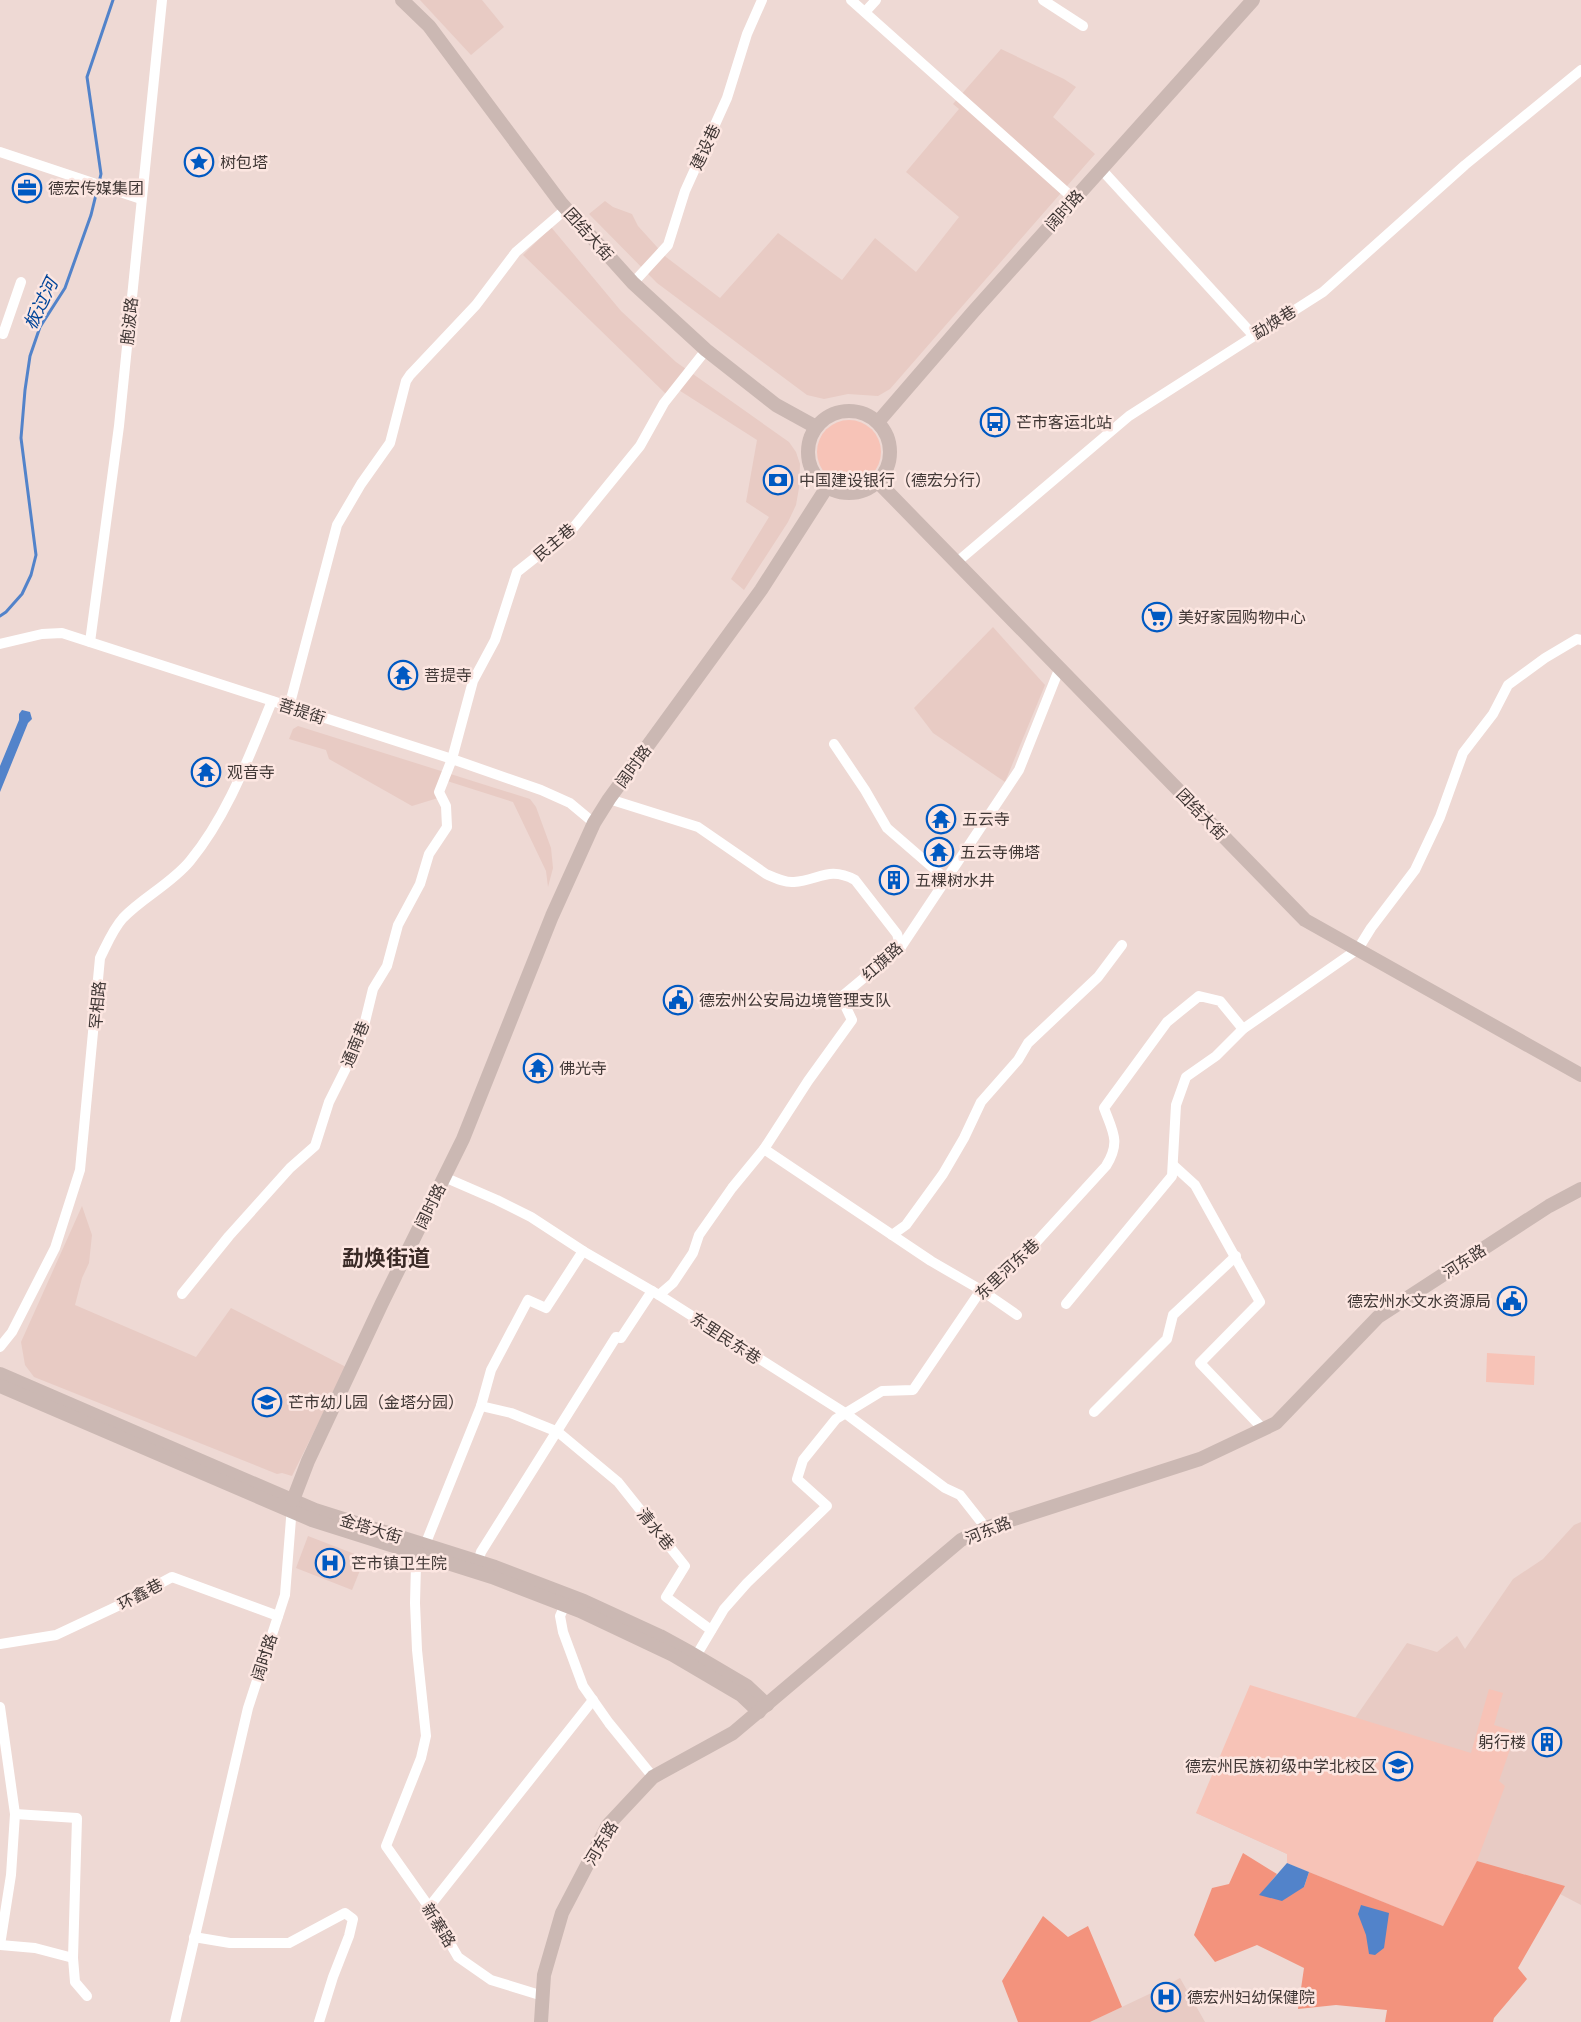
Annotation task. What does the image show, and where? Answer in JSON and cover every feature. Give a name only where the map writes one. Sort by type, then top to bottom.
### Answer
[{"type":"main road","name":"团结大街","points":[[402,0],[429,26],[566,209],[633,283],[706,350],[776,405],[816,427]]},
{"type":"main road","name":"阔时路","points":[[878,422],[973,312],[1253,0]]},
{"type":"main road","points":[[853,410],[867,414],[878,422],[886,433],[890,452],[886,471],[878,482],[867,490],[854,493],[840,493],[827,488],[810,466],[807,453],[809,440],[816,427],[826,417],[839,411],[853,410]]},
{"type":"main road","name":"团结大街","points":[[878,482],[1305,920],[1581,1076]]},
{"type":"main road","name":"阔时路","points":[[292,1505],[308,1461],[463,1139],[552,916],[594,822],[761,590],[827,488]]},
{"type":"main road","name":"河东路","points":[[541,2022],[544,1975],[562,1913],[608,1825],[653,1778],[733,1733],[961,1540],[986,1528],[1200,1459],[1264,1430],[1276,1423],[1378,1317],[1541,1212],[1581,1189]]},
{"type":"main road","name":"金塔大街","points":[[0,1374],[292,1505]]},
{"type":"main road","name":"金塔大街","points":[[0,1386],[292,1505],[335,1516],[565,1605],[674,1655],[763,1708]]},
{"type":"main road","name":"金塔大街","points":[[423,1549],[478,1562],[584,1601],[660,1636],[747,1686],[763,1708]]},
{"type":"street","name":"胞波路","points":[[90,642],[119,426],[162,0]]},
{"type":"street","name":"建设巷","points":[[633,283],[668,245],[685,191],[727,98],[747,34],[762,0]]},
{"type":"street","points":[[851,0],[1074,199]]},
{"type":"street","points":[[865,12],[876,0]]},
{"type":"street","points":[[1043,0],[1083,26]]},
{"type":"street","name":"勐焕巷","points":[[957,562],[1129,416],[1323,292],[1465,165],[1581,70]]},
{"type":"street","points":[[0,152],[141,199]]},
{"type":"street","points":[[1101,169],[1253,335]]},
{"type":"street","points":[[289,706],[337,525],[361,484],[390,442],[406,381],[476,305],[516,252],[566,209]]},
{"type":"street","points":[[0,333],[3,334],[21,282]]},
{"type":"street","name":"民主巷","points":[[452,759],[473,681],[495,640],[517,572],[574,527],[640,446],[664,403],[706,350]]},
{"type":"street","name":"菩提街","points":[[0,644],[42,634],[62,633],[541,790],[570,803],[594,822]]},
{"type":"street","points":[[1066,1304],[1172,1176],[1176,1106],[1186,1077],[1216,1056],[1244,1029],[1359,949],[1371,928],[1414,870],[1440,817],[1463,753],[1493,714],[1508,685],[1553,653],[1577,639],[1581,640]]},
{"type":"street","name":"红旗路","points":[[656,1293],[673,1283],[693,1253],[699,1235],[732,1188],[764,1149],[808,1081],[852,1020],[841,997],[901,947],[1019,770],[1060,667]]},
{"type":"street","name":"罕相路","points":[[0,1347],[12,1332],[55,1248],[80,1170],[100,958],[115,928],[124,916],[188,863],[211,833],[243,770],[272,701]]},
{"type":"street","points":[[834,744],[887,828],[947,880]]},
{"type":"street","name":"通南巷","points":[[182,1294],[229,1236],[290,1168],[315,1146],[329,1102],[361,1038],[374,989],[387,966],[398,925],[420,884],[429,854],[447,827],[446,806],[439,792],[452,759]]},
{"type":"street","points":[[609,799],[698,827],[766,874],[779,879],[793,882],[818,875],[839,874],[855,880],[897,934],[901,947]]},
{"type":"street","points":[[892,1235],[906,1225],[943,1174],[981,1102],[1018,1060],[1028,1043],[1098,977],[1122,945]]},
{"type":"street","name":"东里河东巷","points":[[696,1656],[724,1609],[747,1583],[827,1506],[797,1479],[803,1460],[836,1419],[882,1391],[913,1390],[981,1290],[1031,1248],[1106,1166],[1113,1156],[1116,1141],[1104,1107],[1167,1022],[1199,996],[1220,1001],[1244,1029]]},
{"type":"street","points":[[764,1149],[931,1261],[981,1290],[1017,1315]]},
{"type":"street","points":[[1173,1165],[1195,1185],[1260,1302],[1200,1363],[1264,1430]]},
{"type":"street","name":"东里民东巷","points":[[444,1177],[531,1217],[845,1413],[945,1488],[960,1495],[986,1528]]},
{"type":"street","points":[[423,1549],[481,1406],[491,1370],[528,1300],[546,1308],[583,1251]]},
{"type":"street","points":[[1094,1412],[1167,1340],[1173,1316],[1236,1256]]},
{"type":"street","points":[[478,1562],[482,1552],[616,1337],[621,1338],[656,1293]]},
{"type":"street","name":"清水巷","points":[[481,1406],[512,1413],[558,1432],[618,1482],[685,1566],[666,1597],[711,1630]]},
{"type":"street","name":"阔时路","points":[[175,2022],[248,1708],[285,1595],[292,1505]]},
{"type":"street","name":"新寨路","points":[[423,1549],[416,1564],[415,1603],[417,1650],[426,1736],[422,1758],[386,1846],[429,1907],[459,1957],[491,1980],[543,1996]]},
{"type":"street","name":"环鑫巷","points":[[0,1644],[56,1635],[122,1604],[172,1576],[278,1616]]},
{"type":"street","points":[[565,1605],[560,1616],[563,1632],[583,1686],[653,1778]]},
{"type":"street","points":[[429,1907],[593,1700]]},
{"type":"street","points":[[0,1707],[15,1814],[11,1875],[0,1945],[35,1948],[73,1958]]},
{"type":"street","points":[[15,1814],[77,1818],[73,1958],[75,1982],[87,1996]]},
{"type":"street","points":[[194,1937],[230,1943],[289,1943],[345,1912],[353,1919],[349,1936],[319,2022]]},
{"type":"shaded area","points":[[420,0],[482,0],[504,27],[471,55]]},
{"type":"shaded area","points":[[1001,49],[1076,87],[1053,117],[1095,154],[890,389],[878,396],[848,394],[824,399],[807,395],[657,283],[589,214],[605,201],[613,207],[632,214],[638,226],[666,257],[720,298],[778,233],[842,280],[875,238],[916,272],[959,217],[906,172],[959,109],[953,104]]},
{"type":"shaded area","points":[[551,227],[621,311],[676,362],[789,442],[796,452],[800,464],[796,505],[788,522],[744,590],[731,579],[769,517],[746,502],[757,440],[674,387],[667,395],[523,255]]},
{"type":"shaded area","points":[[849,420],[867,426],[875,434],[881,452],[875,470],[867,478],[849,484],[831,478],[823,470],[817,452],[823,434],[831,426]]},
{"type":"shaded area","points":[[993,627],[1045,685],[1005,782],[933,733],[914,708]]},
{"type":"shaded area","points":[[298,726],[530,799],[536,807],[551,848],[553,868],[548,887],[546,871],[513,802],[444,780],[438,798],[412,806],[329,759],[326,750],[289,739],[293,729]]},
{"type":"shaded area","points":[[82,1206],[92,1235],[89,1263],[82,1278],[75,1305],[196,1357],[231,1308],[346,1367],[292,1476],[277,1474],[34,1377],[25,1365],[21,1342]]},
{"type":"shaded area","points":[[1487,1353],[1535,1356],[1534,1385],[1486,1382]]},
{"type":"shaded area","name":"德宏州民族初级中学北校区","points":[[1581,1522],[1581,1905],[1560,1894],[1564,1887],[1443,1926],[1287,1863],[1287,1854],[1196,1813],[1355,1718],[1407,1643],[1437,1652],[1457,1636],[1465,1649],[1513,1579],[1543,1559],[1574,1525]]},
{"type":"shaded area","name":"芒市镇卫生院","points":[[308,1536],[365,1558],[352,1590],[296,1568]]},
{"type":"shaded area","points":[[1250,1685],[1471,1753],[1489,1689],[1503,1693],[1494,1725],[1516,1732],[1499,1781],[1505,1786],[1477,1861],[1443,1926],[1287,1863],[1287,1854],[1196,1813]]},
{"type":"shaded area","points":[[1243,1853],[1277,1874],[1260,1895],[1304,1887],[1309,1872],[1443,1926],[1477,1861],[1565,1886],[1518,1968],[1527,1979],[1493,2022],[1385,2022],[1387,2010],[1336,2005],[1298,2009],[1304,1968],[1257,1945],[1215,1962],[1194,1935],[1212,1888],[1229,1884]]},
{"type":"shaded area","points":[[1043,1916],[1068,1937],[1088,1926],[1122,2007],[1090,2022],[1018,2022],[1002,1981]]},
{"type":"shaded area","name":"德宏州妇幼保健院","points":[[1180,1978],[1205,2022],[1090,2022],[1162,1988]]},
{"type":"water","points":[[22,710],[30,712],[32,719],[28,723],[0,792],[0,766]]},
{"type":"water","points":[[1287,1863],[1309,1872],[1304,1887],[1282,1901],[1259,1895]]},
{"type":"water","points":[[1361,1905],[1389,1913],[1384,1948],[1375,1955],[1369,1954],[1366,1935],[1358,1914]]},
{"type":"waterway","name":"板过河","points":[[0,616],[22,594],[31,575],[36,555],[21,438],[25,390],[30,356],[40,327],[65,288],[91,215],[101,174],[87,77],[113,0]]},
{"type":"place","name":"树包塔","points":[[199,162]]},
{"type":"place","name":"德宏传媒集团","points":[[27,188]]},
{"type":"place","name":"芒市客运北站","points":[[995,422]]},
{"type":"place","name":"中国建设银行（德宏分行）","points":[[778,480]]},
{"type":"place","name":"美好家园购物中心","points":[[1157,617]]},
{"type":"place","name":"菩提寺","points":[[403,675]]},
{"type":"place","name":"观音寺","points":[[206,772]]},
{"type":"place","name":"五云寺","points":[[941,819]]},
{"type":"place","name":"五云寺佛塔","points":[[939,852]]},
{"type":"place","name":"五棵树水井","points":[[894,880]]},
{"type":"place","name":"德宏州公安局边境管理支队","points":[[678,1000]]},
{"type":"place","name":"佛光寺","points":[[538,1068]]},
{"type":"place","name":"德宏州水文水资源局","points":[[1512,1301]]},
{"type":"place","name":"芒市幼儿园（金塔分园）","points":[[267,1402]]},
{"type":"place","name":"芒市镇卫生院","points":[[330,1563]]},
{"type":"place","name":"躬行楼","points":[[1547,1742]]},
{"type":"place","name":"德宏州民族初级中学北校区","points":[[1398,1766]]},
{"type":"place","name":"德宏州妇幼保健院","points":[[1166,1997]]},
{"type":"district","name":"勐焕街道","points":[[386,1258]]}]
